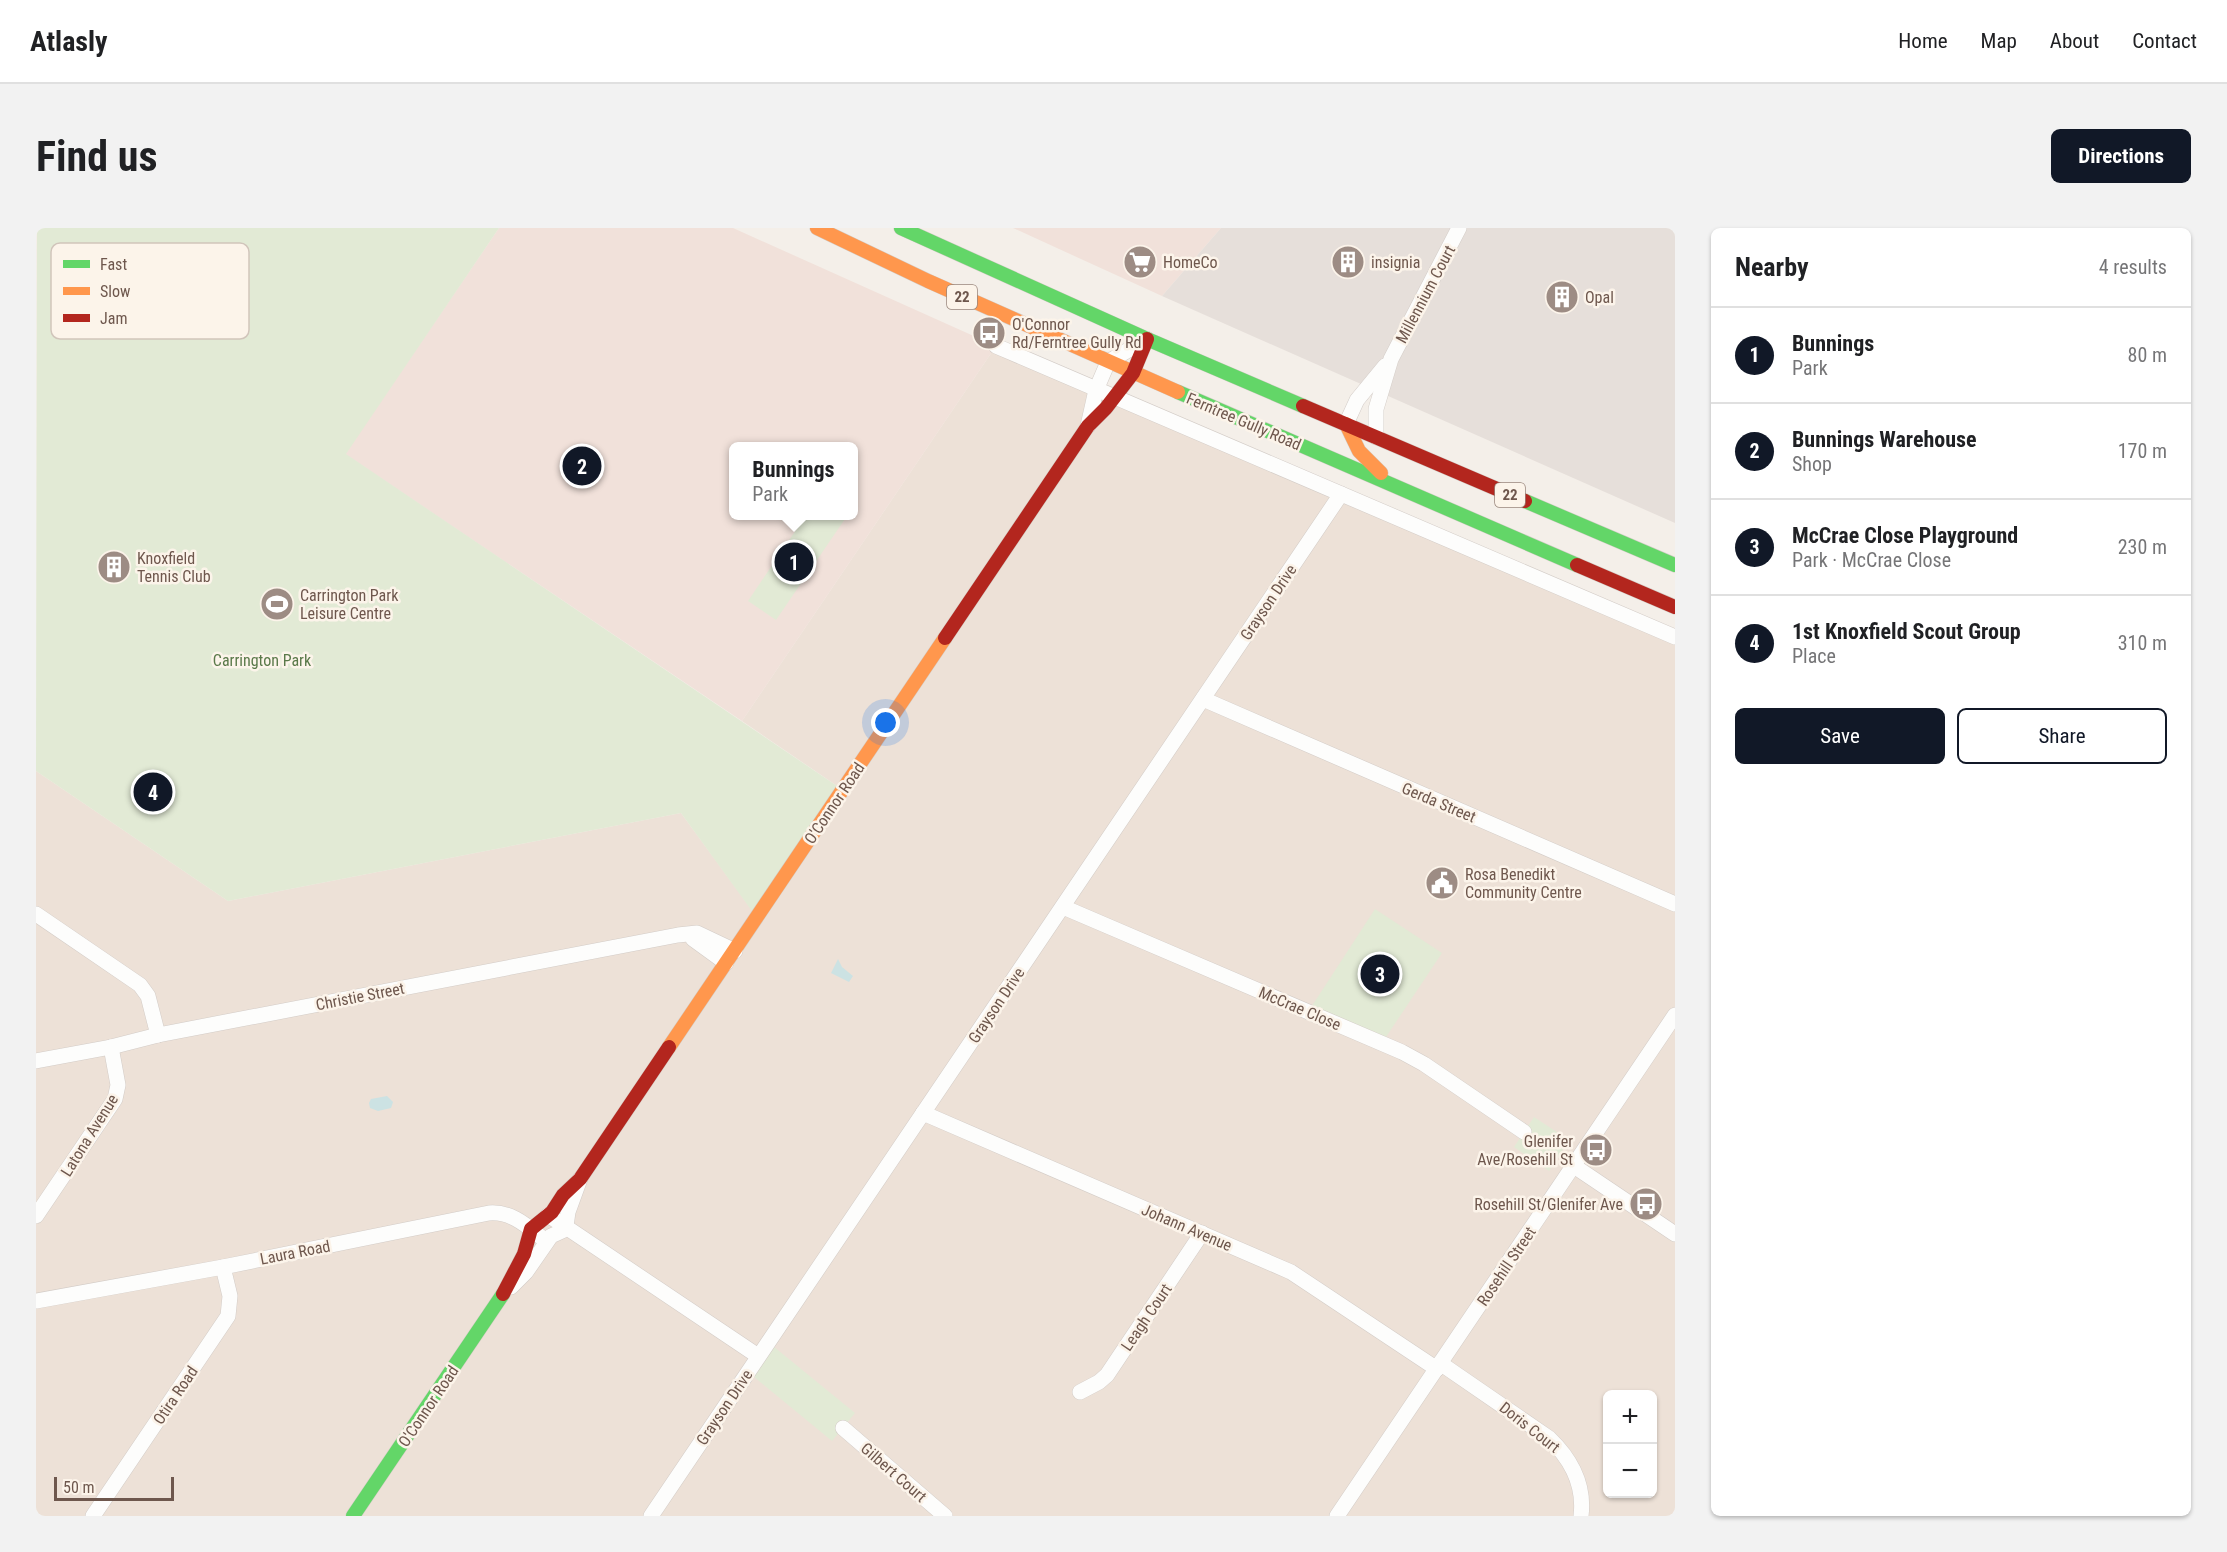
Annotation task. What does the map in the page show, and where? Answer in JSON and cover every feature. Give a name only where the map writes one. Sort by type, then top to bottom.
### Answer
[{"type":"main road","name":"Ferntree Gully Road","points":[[817,228],[1108,362],[1675,607]]},
{"type":"main road","name":"22","points":[[901,228],[1147,339],[1675,565]]},
{"type":"main road","name":"O'Connor Road","points":[[353,1516],[502,1296],[524,1254],[531,1229],[548,1215],[563,1195],[580,1179],[1088,426],[1115,398],[1133,373],[1147,339]]},
{"type":"main road","points":[[1346,424],[1354,447],[1364,459],[1395,486]]},
{"type":"street","name":"Millennium Court","points":[[1346,424],[1357,400],[1390,359],[1459,228]]},
{"type":"street","points":[[1108,362],[1147,339]]},
{"type":"street","name":"Ferntree Gully Road","points":[[996,346],[1675,638]]},
{"type":"street","name":"Millennium Court","points":[[1376,437],[1376,409],[1390,359]]},
{"type":"street","name":"O'Connor Road","points":[[1088,426],[1096,390],[1108,362]]},
{"type":"street","name":"Grayson Drive","points":[[651,1516],[1341,494]]},
{"type":"street","name":"Gerda Street","points":[[1203,699],[1675,904]]},
{"type":"street","name":"McCrae Close","points":[[1063,907],[1402,1052],[1424,1064],[1524,1132]]},
{"type":"street","points":[[36,914],[140,985],[148,996],[158,1035]]},
{"type":"street","name":"Christie Street","points":[[36,1061],[111,1047],[158,1035],[685,934],[697,933],[707,936],[730,957]]},
{"type":"street","name":"Rosehill Street","points":[[1338,1516],[1675,1015]]},
{"type":"street","name":"Latona Avenue","points":[[36,1216],[115,1099],[118,1085],[111,1047]]},
{"type":"street","name":"Johann Avenue","points":[[923,1113],[1298,1276],[1438,1366]]},
{"type":"street","points":[[1575,1166],[1675,1234]]},
{"type":"street","name":"O'Connor Road","points":[[502,1296],[526,1272],[546,1241],[566,1226],[568,1212],[580,1179]]},
{"type":"street","name":"Laura Road","points":[[36,1301],[223,1267],[489,1213],[508,1214],[546,1241]]},
{"type":"street","points":[[548,1215],[758,1356]]},
{"type":"street","name":"Leagh Court","points":[[1080,1392],[1107,1375],[1202,1233]]},
{"type":"street","name":"Otira Road","points":[[93,1516],[228,1316],[230,1296],[223,1267]]},
{"type":"street","name":"Doris Court","points":[[1438,1366],[1549,1438],[1562,1451],[1573,1468],[1580,1487],[1581,1516]]},
{"type":"street","name":"Gilbert Court","points":[[843,1428],[945,1516]]},
{"type":"shaded area","points":[[499,228],[733,228],[996,346],[742,721],[345,454]]},
{"type":"shaded area","name":"HomeCo","points":[[1013,228],[1221,228],[1162,296]]},
{"type":"shaded area","points":[[1221,228],[1675,228],[1675,523],[1162,296]]},
{"type":"shaded area","points":[[996,346],[1675,637],[1675,1516],[36,1516],[36,771],[228,901],[681,813],[757,917],[843,790],[742,721]]},
{"type":"shaded area","points":[[838,959],[842,967],[853,976],[849,982],[831,973]]},
{"type":"shaded area","points":[[387,1096],[393,1102],[391,1108],[378,1111],[370,1108],[371,1099]]},
{"type":"green space","name":"Carrington Park","points":[[37,228],[499,228],[346,454],[843,790],[757,918],[681,813],[228,901],[36,771]]},
{"type":"green space","points":[[794,520],[844,520],[776,620],[748,601],[800,524]]},
{"type":"green space","points":[[1375,909],[1442,953],[1382,1043],[1308,1012]]},
{"type":"green space","points":[[1534,1117],[1569,1140],[1549,1171],[1514,1147]]},
{"type":"green space","points":[[768,1342],[855,1413],[832,1441],[748,1372]]},
{"type":"traffic: fast","points":[[901,228],[1147,339],[1303,406]]},
{"type":"traffic: fast","points":[[1178,392],[1577,565]]},
{"type":"traffic: fast","points":[[1525,501],[1675,565]]},
{"type":"traffic: fast","points":[[353,1516],[503,1294]]},
{"type":"traffic: slow","points":[[817,228],[928,281],[1178,392]]},
{"type":"traffic: slow","points":[[1346,424],[1359,451],[1381,473]]},
{"type":"traffic: slow","points":[[669,1047],[945,638]]},
{"type":"traffic: jam","points":[[945,638],[1088,426],[1106,408],[1133,373],[1147,339]]},
{"type":"traffic: jam","points":[[1303,406],[1525,501]]},
{"type":"traffic: jam","points":[[1577,565],[1675,607]]},
{"type":"traffic: jam","points":[[503,1294],[524,1254],[531,1229],[552,1212],[563,1195],[580,1179],[669,1047]]},
{"type":"place","name":"HomeCo","points":[[1140,262]]},
{"type":"place","name":"insignia","points":[[1348,262]]},
{"type":"place","name":"Opal","points":[[1562,297]]},
{"type":"place","name":"O'Connor Rd/Ferntree Gully Rd","points":[[989,333]]},
{"type":"place","name":"Bunnings Warehouse","points":[[582,466]]},
{"type":"place","name":"Bunnings","points":[[794,562]]},
{"type":"place","name":"Knoxfield Tennis Club","points":[[114,567]]},
{"type":"place","name":"Carrington Park Leisure Centre","points":[[277,604]]},
{"type":"place","name":"1st Knoxfield Scout Group","points":[[153,792]]},
{"type":"place","name":"Rosa Benedikt Community Centre","points":[[1442,883]]},
{"type":"place","name":"McCrae Close Playground","points":[[1380,974]]},
{"type":"place","name":"Glenifer Ave/Rosehill St","points":[[1596,1150]]},
{"type":"place","name":"Rosehill St/Glenifer Ave","points":[[1646,1204]]}]
